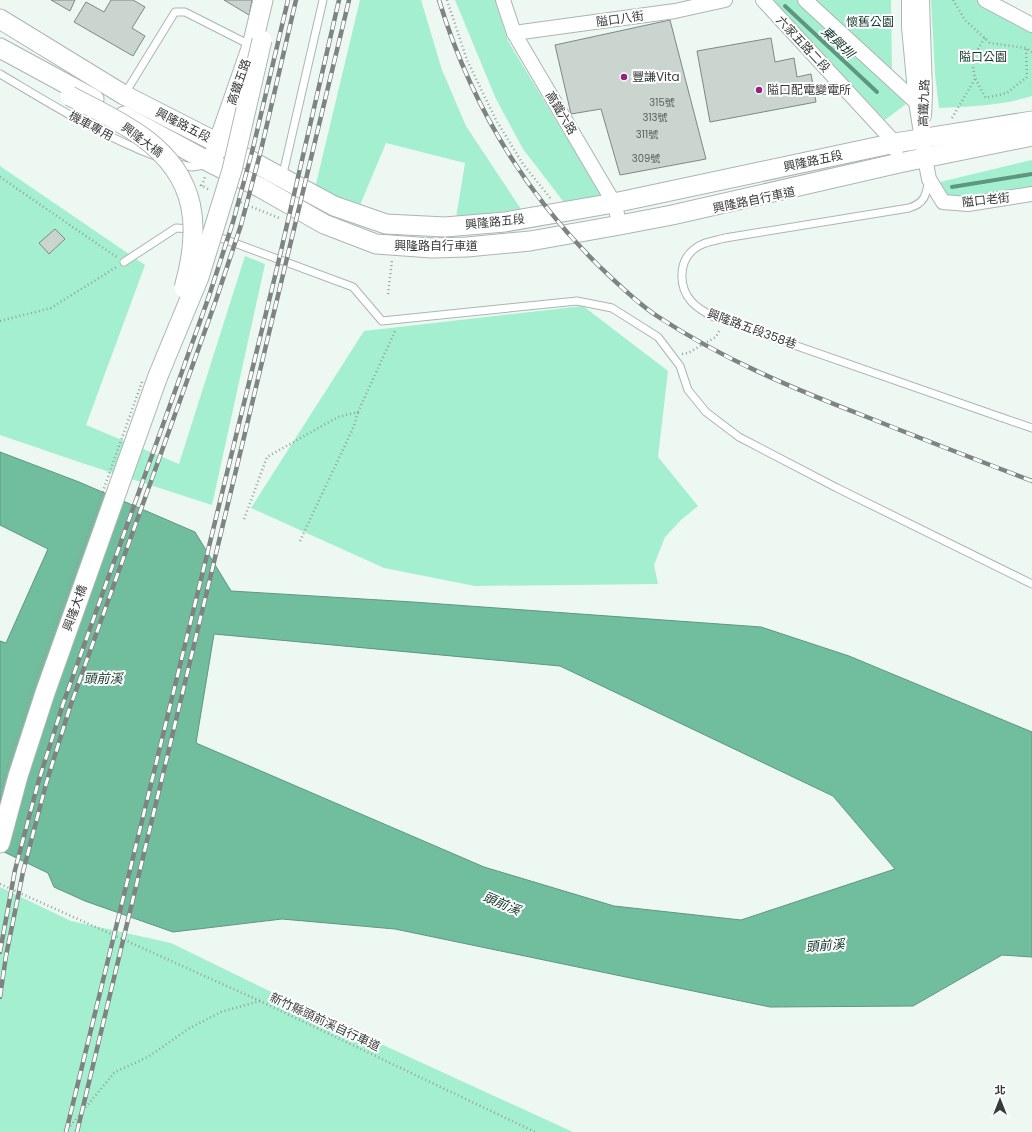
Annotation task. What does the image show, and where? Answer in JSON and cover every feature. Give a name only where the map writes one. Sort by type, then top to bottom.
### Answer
[{"type":"street","name":"高鐵五路","points":[[211,164],[257,43],[263,0]]},
{"type":"street","name":"興隆大橋","points":[[150,377],[199,278],[232,170],[257,43],[272,0]]},
{"type":"street","name":"高鐵六路","points":[[503,0],[514,33],[614,203],[620,225]]},
{"type":"street","name":"隘口八街","points":[[514,33],[675,11],[725,0]]},
{"type":"street","name":"六家五路二段","points":[[762,0],[895,143]]},
{"type":"street","points":[[804,0],[916,102]]},
{"type":"street","name":"高鐵九路","points":[[909,0],[916,102],[922,138]]},
{"type":"street","name":"高鐵九路","points":[[922,0],[925,94],[922,138]]},
{"type":"street","points":[[985,0],[1032,25]]},
{"type":"street","name":"興隆路五段","points":[[0,19],[124,95],[218,143],[334,206],[386,224],[445,227],[505,222],[614,203],[895,143],[1032,121]]},
{"type":"street","name":"興隆路五段","points":[[0,48],[211,164],[261,188],[324,224],[376,244],[432,248],[530,242],[672,215],[898,163],[927,170],[1032,136]]},
{"type":"street","name":"興隆大橋","points":[[0,57],[144,138],[164,156],[177,172],[188,192],[194,228],[188,274],[150,377],[45,693],[18,776],[0,843]]},
{"type":"street","name":"隘口老街","points":[[922,138],[927,170],[943,202],[968,204],[1032,194]]},
{"type":"street","points":[[895,143],[898,163]]},
{"type":"lane","points":[[282,178],[323,0]]},
{"type":"lane","points":[[124,95],[175,12],[185,12],[257,43]]},
{"type":"lane","name":"機車專用","points":[[0,74],[83,123],[142,151],[192,167],[211,164]]},
{"type":"lane","name":"興隆路五段358巷","points":[[927,170],[924,198],[920,203],[909,208],[706,242],[693,250],[686,258],[682,268],[684,290],[691,301],[701,310],[722,320],[1032,428]]},
{"type":"lane","points":[[124,262],[176,228],[205,232],[353,287],[382,321],[577,301],[612,308],[658,337],[680,366],[688,390],[706,412],[739,437],[837,488],[1032,584]]},
{"type":"path","points":[[447,0],[467,60],[496,120],[523,164],[555,205]]},
{"type":"path","points":[[952,0],[965,20],[990,43],[1026,48],[1032,52]]},
{"type":"path","points":[[985,38],[977,50],[972,70],[975,79],[986,98],[1008,93],[1027,77],[1026,48]]},
{"type":"path","points":[[952,118],[975,79]]},
{"type":"path","points":[[0,177],[124,262],[51,308],[0,321]]},
{"type":"path","points":[[196,184],[212,190]]},
{"type":"path","points":[[232,198],[284,220]]},
{"type":"path","points":[[388,294],[392,256]]},
{"type":"path","points":[[300,541],[354,426],[358,412],[401,319]]},
{"type":"path","points":[[671,355],[688,353],[716,337],[722,325]]},
{"type":"path","points":[[0,795],[6,770],[33,687],[150,377]]},
{"type":"path","points":[[244,519],[267,457],[338,417],[358,412]]},
{"type":"path","points":[[0,884],[260,1001]]},
{"type":"path","name":"新竹縣頭前溪自行車道","points":[[65,1132],[115,1072],[148,1057],[188,1029],[221,1012],[260,1001],[535,1132]]},
{"type":"green space","points":[[360,0],[421,0],[442,70],[466,126],[521,209],[456,218],[465,163],[386,143],[360,205],[315,188]]},
{"type":"green space","points":[[455,0],[495,0],[508,41],[601,195],[566,205],[523,149],[496,99]]},
{"type":"green space","points":[[797,0],[906,104],[885,120],[773,1]]},
{"type":"green space","name":"懷舊公園","points":[[815,0],[891,0],[892,72]]},
{"type":"green space","name":"隘口公園","points":[[931,0],[978,0],[1032,26],[1032,96],[997,104],[939,108],[935,74]]},
{"type":"green space","points":[[1032,160],[1032,189],[969,199],[946,198],[940,182]]},
{"type":"green space","points":[[0,166],[145,265],[86,425],[179,464],[245,256],[265,264],[212,505],[0,435]]},
{"type":"green space","points":[[583,306],[668,371],[658,457],[698,506],[681,520],[665,537],[654,565],[658,584],[475,586],[384,568],[251,508],[364,331]]},
{"type":"green space","points":[[0,887],[71,921],[171,943],[333,1022],[573,1132],[0,1132]]},
{"type":"water","name":"頭前溪","points":[[0,452],[79,482],[195,532],[231,591],[413,602],[761,627],[849,656],[1032,732],[1032,957],[1002,955],[913,1006],[770,1007],[395,929],[282,919],[173,932],[85,901],[54,887],[48,873],[0,850],[0,641],[6,643],[48,549],[0,525]],"holes":[[[214,634],[560,666],[833,796],[895,869],[741,920],[614,906],[484,867],[196,743]]]},
{"type":"building","points":[[51,0],[75,0],[70,11]]},
{"type":"building","points":[[111,0],[133,0],[145,7],[132,28],[145,36],[133,56],[74,22],[86,2],[104,12]]},
{"type":"building","points":[[224,0],[252,0],[249,15]]},
{"type":"building","name":"豐謙Vita","points":[[670,20],[706,159],[620,175],[601,109],[571,114],[555,45]]},
{"type":"building","name":"隘口配電變電所","points":[[771,38],[775,62],[794,58],[797,77],[811,74],[816,102],[710,122],[697,51]]},
{"type":"building","points":[[55,229],[65,239],[49,254],[39,243]]},
{"type":"waterway","name":"東興圳","points":[[785,6],[877,92]]},
{"type":"waterway","name":"東興圳","points":[[952,187],[1032,174]]},
{"type":"railway","points":[[0,952],[15,870],[38,783],[63,704],[208,299],[233,222],[253,148],[288,0]]},
{"type":"railway","points":[[0,997],[6,956],[23,872],[46,784],[70,707],[216,300],[241,225],[261,150],[296,0]]},
{"type":"railway","points":[[66,1132],[277,268],[339,0]]},
{"type":"railway","points":[[77,1132],[349,0]]},
{"type":"railway","points":[[439,0],[466,74],[483,109],[523,176],[546,207],[572,237],[599,266],[642,305],[682,332],[733,360],[785,384],[1032,481]]},
{"type":"place","name":"豐謙Vita","points":[[624,77]]},
{"type":"place","name":"隘口配電變電所","points":[[759,90]]}]
